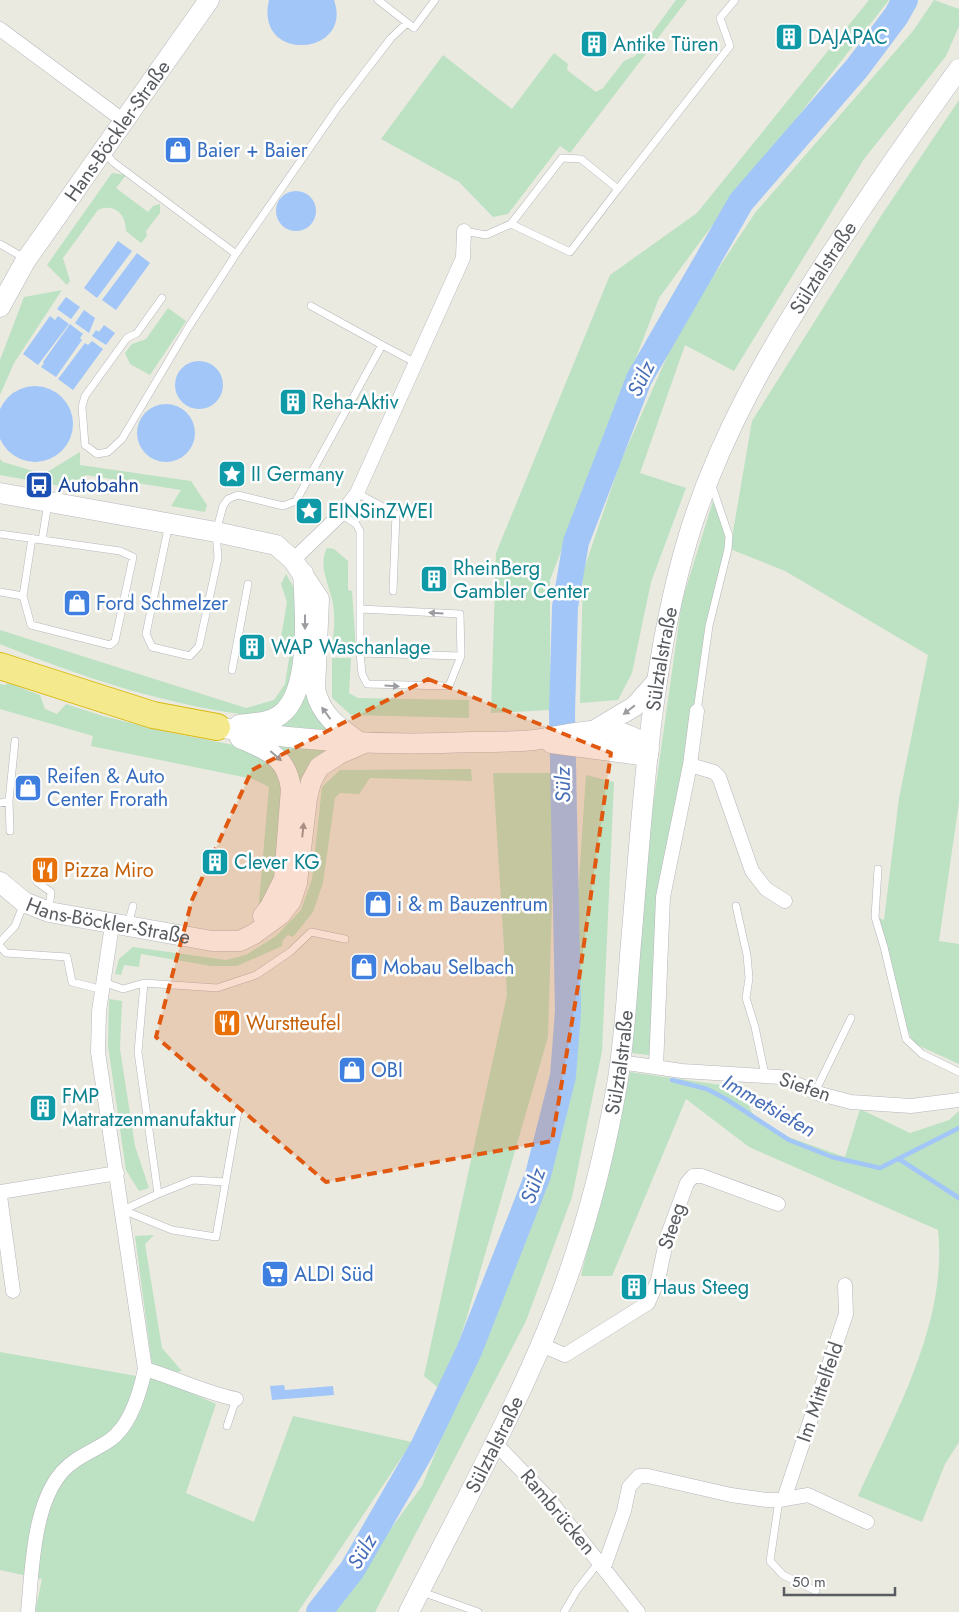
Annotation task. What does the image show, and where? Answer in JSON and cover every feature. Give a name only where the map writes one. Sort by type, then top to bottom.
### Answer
[{"type":"highway","points":[[5,668],[153,715],[216,727]]},
{"type":"main road","name":"Hans-Böckler-Straße","points":[[0,307],[26,260],[209,0]]},
{"type":"main road","name":"Sülztalstraße","points":[[409,1612],[541,1345],[573,1262],[590,1208],[608,1134],[620,1062],[656,681],[672,596],[689,536],[709,478],[743,402],[781,333],[886,170],[959,69]]},
{"type":"main road","points":[[0,493],[216,532],[276,545],[298,566],[320,599],[316,689],[318,700],[324,713],[335,724],[362,744]]},
{"type":"main road","points":[[216,727],[264,722],[280,715],[292,703],[299,686],[305,629],[298,566]]},
{"type":"main road","points":[[595,730],[635,706],[656,681]]},
{"type":"main road","points":[[216,727],[300,739],[362,744],[532,740],[595,730],[634,736],[648,753]]},
{"type":"main road","points":[[216,727],[270,751],[282,762],[289,775],[291,789],[284,879],[278,894],[261,920],[224,942]]},
{"type":"main road","points":[[532,740],[596,750],[648,753]]},
{"type":"main road","points":[[224,942],[240,941],[267,926],[280,915],[290,900],[297,883],[311,782],[319,767],[328,760],[362,744]]},
{"type":"main road","name":"Hans-Böckler-Straße","points":[[9,892],[49,912],[120,926],[224,942]]},
{"type":"street","points":[[0,29],[124,121]]},
{"type":"street","points":[[298,566],[357,493],[463,258],[464,231]]},
{"type":"street","name":"Sülztalstraße","points":[[656,1067],[663,897],[690,765],[697,711]]},
{"type":"street","points":[[690,765],[714,772],[719,777],[752,871],[766,889],[785,901]]},
{"type":"street","points":[[28,1612],[38,1531],[52,1487],[62,1472],[72,1463],[110,1440],[118,1432],[135,1402],[145,1369],[123,1210],[98,1052],[99,1011],[103,986],[120,926]]},
{"type":"street","name":"Siefen","points":[[620,1062],[656,1067],[780,1077],[815,1092],[851,1102],[911,1106],[959,1100]]},
{"type":"street","points":[[14,1291],[0,1194],[117,1173]]},
{"type":"street","name":"Steeg","points":[[541,1345],[565,1355],[648,1303],[658,1280],[667,1237],[687,1183],[693,1176],[702,1176],[778,1204]]},
{"type":"street","name":"Im Mittelfeld","points":[[781,1499],[846,1314],[845,1284]]},
{"type":"street","points":[[145,1369],[184,1381],[216,1395],[236,1399]]},
{"type":"street","name":"Rambrücken","points":[[494,1442],[548,1498],[638,1612]]},
{"type":"street","points":[[602,1564],[624,1511],[629,1487],[639,1476],[648,1476],[731,1495],[781,1499],[808,1495],[867,1522]]},
{"type":"lane","points":[[378,0],[414,28],[435,0]]},
{"type":"lane","points":[[511,224],[570,252],[730,46],[720,18],[735,0]]},
{"type":"lane","points":[[162,298],[137,333],[127,338],[85,396],[82,407],[85,446],[97,454],[108,452],[122,439],[188,328],[236,254],[338,107],[391,38],[407,23]]},
{"type":"lane","points":[[102,150],[114,162],[236,254]]},
{"type":"lane","points":[[464,231],[486,235],[511,224],[562,158],[581,159],[618,189]]},
{"type":"lane","points":[[0,244],[26,260]]},
{"type":"lane","points":[[311,306],[416,363]]},
{"type":"lane","points":[[169,524],[146,634],[152,647],[190,656],[200,646],[218,558],[216,532],[223,506],[228,499],[238,495],[283,506],[296,500],[382,346]]},
{"type":"lane","name":"Sülztalstraße","points":[[697,711],[709,626],[728,548],[729,536],[709,478]]},
{"type":"lane","points":[[357,493],[396,514],[393,590]]},
{"type":"lane","points":[[42,540],[48,502]]},
{"type":"lane","points":[[341,514],[356,524],[360,531],[360,609],[360,653],[362,674],[368,684],[449,686],[461,656],[460,614],[360,609]]},
{"type":"lane","points":[[0,534],[32,538],[120,551],[133,558],[115,641],[110,645],[30,626],[23,596],[32,538]]},
{"type":"lane","points":[[232,670],[248,584]]},
{"type":"lane","points":[[0,592],[23,596]]},
{"type":"lane","points":[[360,653],[461,656]]},
{"type":"lane","points":[[10,831],[8,801],[15,741]]},
{"type":"lane","points":[[0,803],[8,801]]},
{"type":"lane","points":[[878,869],[875,917],[906,1039],[922,1054],[959,1072]]},
{"type":"lane","points":[[37,882],[51,892],[49,912]]},
{"type":"lane","points":[[0,942],[15,926],[9,892]]},
{"type":"lane","points":[[120,926],[133,906]]},
{"type":"lane","points":[[736,906],[747,955],[749,978],[746,998],[756,1027],[765,1075]]},
{"type":"lane","points":[[0,946],[6,953],[67,957],[72,982],[123,989],[144,984],[217,988],[256,975],[290,952],[311,932],[345,939]]},
{"type":"lane","points":[[144,984],[138,1052],[158,1194]]},
{"type":"lane","points":[[815,1092],[851,1018]]},
{"type":"lane","points":[[123,1210],[172,1230],[216,1237],[238,1112]]},
{"type":"lane","points":[[123,1210],[194,1180],[225,1182]]},
{"type":"lane","points":[[227,1426],[236,1399]]},
{"type":"lane","points":[[781,1499],[770,1561],[784,1575],[816,1591]]},
{"type":"lane","name":"Rambrücken","points":[[564,1612],[576,1590],[602,1564]]},
{"type":"lane","points":[[420,1591],[478,1612]]},
{"type":"highlighted area","points":[[428,679],[611,753],[578,986],[552,1141],[326,1182],[156,1037],[192,900],[252,770]]},
{"type":"green space","points":[[676,0],[687,0],[570,153],[560,146],[508,214],[493,217],[459,182],[381,139],[443,55],[512,109],[554,53],[568,64],[567,70],[596,92],[603,88],[624,61],[635,56]]},
{"type":"green space","points":[[869,0],[889,0],[705,235],[659,298],[550,580],[550,710],[491,713],[496,553],[610,275],[697,213]]},
{"type":"green space","points":[[934,0],[959,9],[959,26],[946,56],[864,159],[734,371],[685,345],[640,473],[686,488],[651,582],[632,673],[618,700],[580,703],[583,572],[620,463],[681,325],[755,213],[913,31]]},
{"type":"green space","points":[[959,100],[959,802],[939,941],[959,944],[959,1064],[913,1043],[895,997],[879,918],[884,920],[899,798],[928,655],[785,571],[730,549],[752,421],[881,216]]},
{"type":"green space","points":[[112,173],[126,175],[116,188],[148,212],[153,206],[160,204],[160,213],[146,231],[147,236],[141,243],[126,231],[124,220],[118,212],[109,208],[98,210],[63,258],[70,281],[67,285],[47,265]]},
{"type":"green space","points":[[62,290],[14,363],[0,395],[0,360],[24,297]]},
{"type":"green space","points":[[168,308],[186,321],[150,375],[130,364],[125,353],[132,344],[146,339]]},
{"type":"green space","points":[[80,452],[80,465],[191,481],[207,505],[205,512],[171,506],[181,490],[86,475],[71,488],[0,475],[0,459],[3,462],[44,474]]},
{"type":"green space","points":[[713,501],[727,535],[659,891],[656,1056],[632,1053],[650,827],[682,601]]},
{"type":"green space","points":[[327,548],[334,549],[348,561],[348,590],[352,591],[356,650],[332,649],[333,605],[323,564]]},
{"type":"green space","points":[[286,574],[294,588],[298,611],[294,681],[281,705],[262,717],[195,706],[128,690],[0,644],[0,630],[246,708],[274,700],[285,684],[290,652],[279,649],[287,602],[281,584]]},
{"type":"green space","points":[[332,658],[351,658],[349,693],[358,698],[469,700],[469,718],[351,715],[332,698]]},
{"type":"green space","points":[[311,677],[337,731],[267,725]]},
{"type":"green space","points":[[8,683],[40,695],[45,709],[57,714],[66,704],[103,716],[162,731],[254,749],[284,778],[279,875],[258,913],[269,787],[253,779],[91,746],[93,736],[0,709],[0,684],[5,685]]},
{"type":"green space","points":[[261,741],[337,748],[301,788],[295,790]]},
{"type":"green space","points":[[471,769],[472,781],[370,778],[359,794],[340,793],[335,798],[323,883],[313,912],[293,937],[288,935],[283,940],[282,946],[237,966],[211,966],[141,954],[139,967],[124,965],[121,975],[115,974],[119,959],[133,947],[226,960],[246,955],[276,936],[301,910],[312,879],[322,787],[340,770]]},
{"type":"green space","points":[[493,773],[556,773],[548,1037],[466,1320],[442,1391],[424,1376],[507,995]]},
{"type":"green space","points":[[586,775],[614,782],[602,1051],[572,1197],[526,1321],[375,1612],[330,1612],[422,1486],[483,1336],[545,1160],[571,997]]},
{"type":"green space","points":[[109,999],[122,1001],[120,1049],[135,1146],[149,1188],[139,1191],[126,1170],[108,1046]]},
{"type":"green space","points":[[630,1072],[742,1088],[752,1113],[774,1132],[845,1157],[860,1109],[910,1133],[949,1120],[959,1111],[959,1442],[945,1464],[922,1522],[858,1496],[916,1367],[927,1333],[935,1299],[939,1264],[938,1230],[749,1147],[686,1099],[612,1276],[581,1276]]},
{"type":"green space","points":[[154,1235],[145,1244],[162,1348],[182,1371],[165,1374],[152,1365],[135,1236]]},
{"type":"green space","points":[[0,1352],[165,1381],[216,1404],[186,1493],[254,1522],[293,1416],[412,1442],[298,1612],[35,1612],[42,1579],[0,1570]]},
{"type":"water","points":[[269,0],[334,0],[336,19],[330,33],[318,41],[303,45],[288,43],[276,35],[268,21]]},
{"type":"water","points":[[296,191],[310,197],[316,211],[310,225],[296,231],[282,225],[276,211],[282,197]]},
{"type":"water","points":[[118,241],[132,251],[97,298],[84,288]]},
{"type":"water","points":[[137,253],[150,263],[116,310],[102,300]]},
{"type":"water","points":[[66,297],[80,307],[71,319],[57,309]]},
{"type":"water","points":[[84,310],[95,318],[89,333],[75,323]]},
{"type":"water","points":[[50,316],[55,320],[58,316],[69,324],[38,365],[23,354]]},
{"type":"water","points":[[70,324],[83,334],[80,338],[82,340],[56,377],[41,367]]},
{"type":"water","points":[[104,325],[115,333],[106,345],[92,336],[96,330],[99,332]]},
{"type":"water","points":[[92,341],[103,349],[73,390],[58,379],[85,343],[88,345]]},
{"type":"water","points":[[199,361],[208,363],[216,368],[221,376],[223,385],[221,394],[216,402],[208,407],[199,409],[190,407],[182,402],[177,394],[175,385],[177,376],[182,368],[190,363]]},
{"type":"water","points":[[28,386],[42,386],[56,392],[67,403],[73,417],[70,439],[62,451],[42,462],[28,462],[14,456],[3,445],[-3,431],[-3,417],[3,403],[14,392]]},
{"type":"water","points":[[166,404],[177,406],[190,417],[195,433],[193,444],[182,457],[166,462],[155,460],[142,449],[137,433],[139,422],[150,409]]},
{"type":"water","points":[[284,1385],[285,1390],[333,1386],[334,1395],[272,1400],[270,1386]]},
{"type":"waterway","name":"Sülz","points":[[319,1612],[352,1570],[422,1449],[469,1351],[538,1175],[563,1076],[568,1011],[562,713],[565,607],[576,542],[639,379],[741,202],[857,68],[896,16],[905,0]]},
{"type":"waterway","name":"Immetsiefen","points":[[672,1080],[707,1089],[726,1099],[789,1140],[832,1157],[880,1168],[959,1128]]},
{"type":"waterway","points":[[899,1159],[959,1198]]},
{"type":"place","name":"DAJAPAC","points":[[789,37]]},
{"type":"place","name":"Antike Türen","points":[[594,44]]},
{"type":"place","name":"Baier + Baier","points":[[178,150]]},
{"type":"place","name":"Reha-Aktiv","points":[[293,402]]},
{"type":"place","name":"II Germany","points":[[232,474]]},
{"type":"place","name":"Autobahn","points":[[39,485]]},
{"type":"place","name":"EINSinZWEI","points":[[309,511]]},
{"type":"place","name":"RheinBerg Gambler Center","points":[[434,579]]},
{"type":"place","name":"Ford Schmelzer","points":[[77,603]]},
{"type":"place","name":"WAP Waschanlage","points":[[252,647]]},
{"type":"place","name":"Reifen & Auto Center Frorath","points":[[28,788]]},
{"type":"place","name":"Clever KG","points":[[215,862]]},
{"type":"place","name":"Pizza Miro","points":[[45,870]]},
{"type":"place","name":"i & m Bauzentrum","points":[[378,904]]},
{"type":"place","name":"Mobau Selbach","points":[[364,967]]},
{"type":"place","name":"Wurstteufel","points":[[227,1023]]},
{"type":"place","name":"OBI","points":[[352,1070]]},
{"type":"place","name":"FMP Matratzenmanufaktur","points":[[43,1108]]},
{"type":"place","name":"ALDI Süd","points":[[275,1274]]},
{"type":"place","name":"Haus Steeg","points":[[634,1287]]}]
